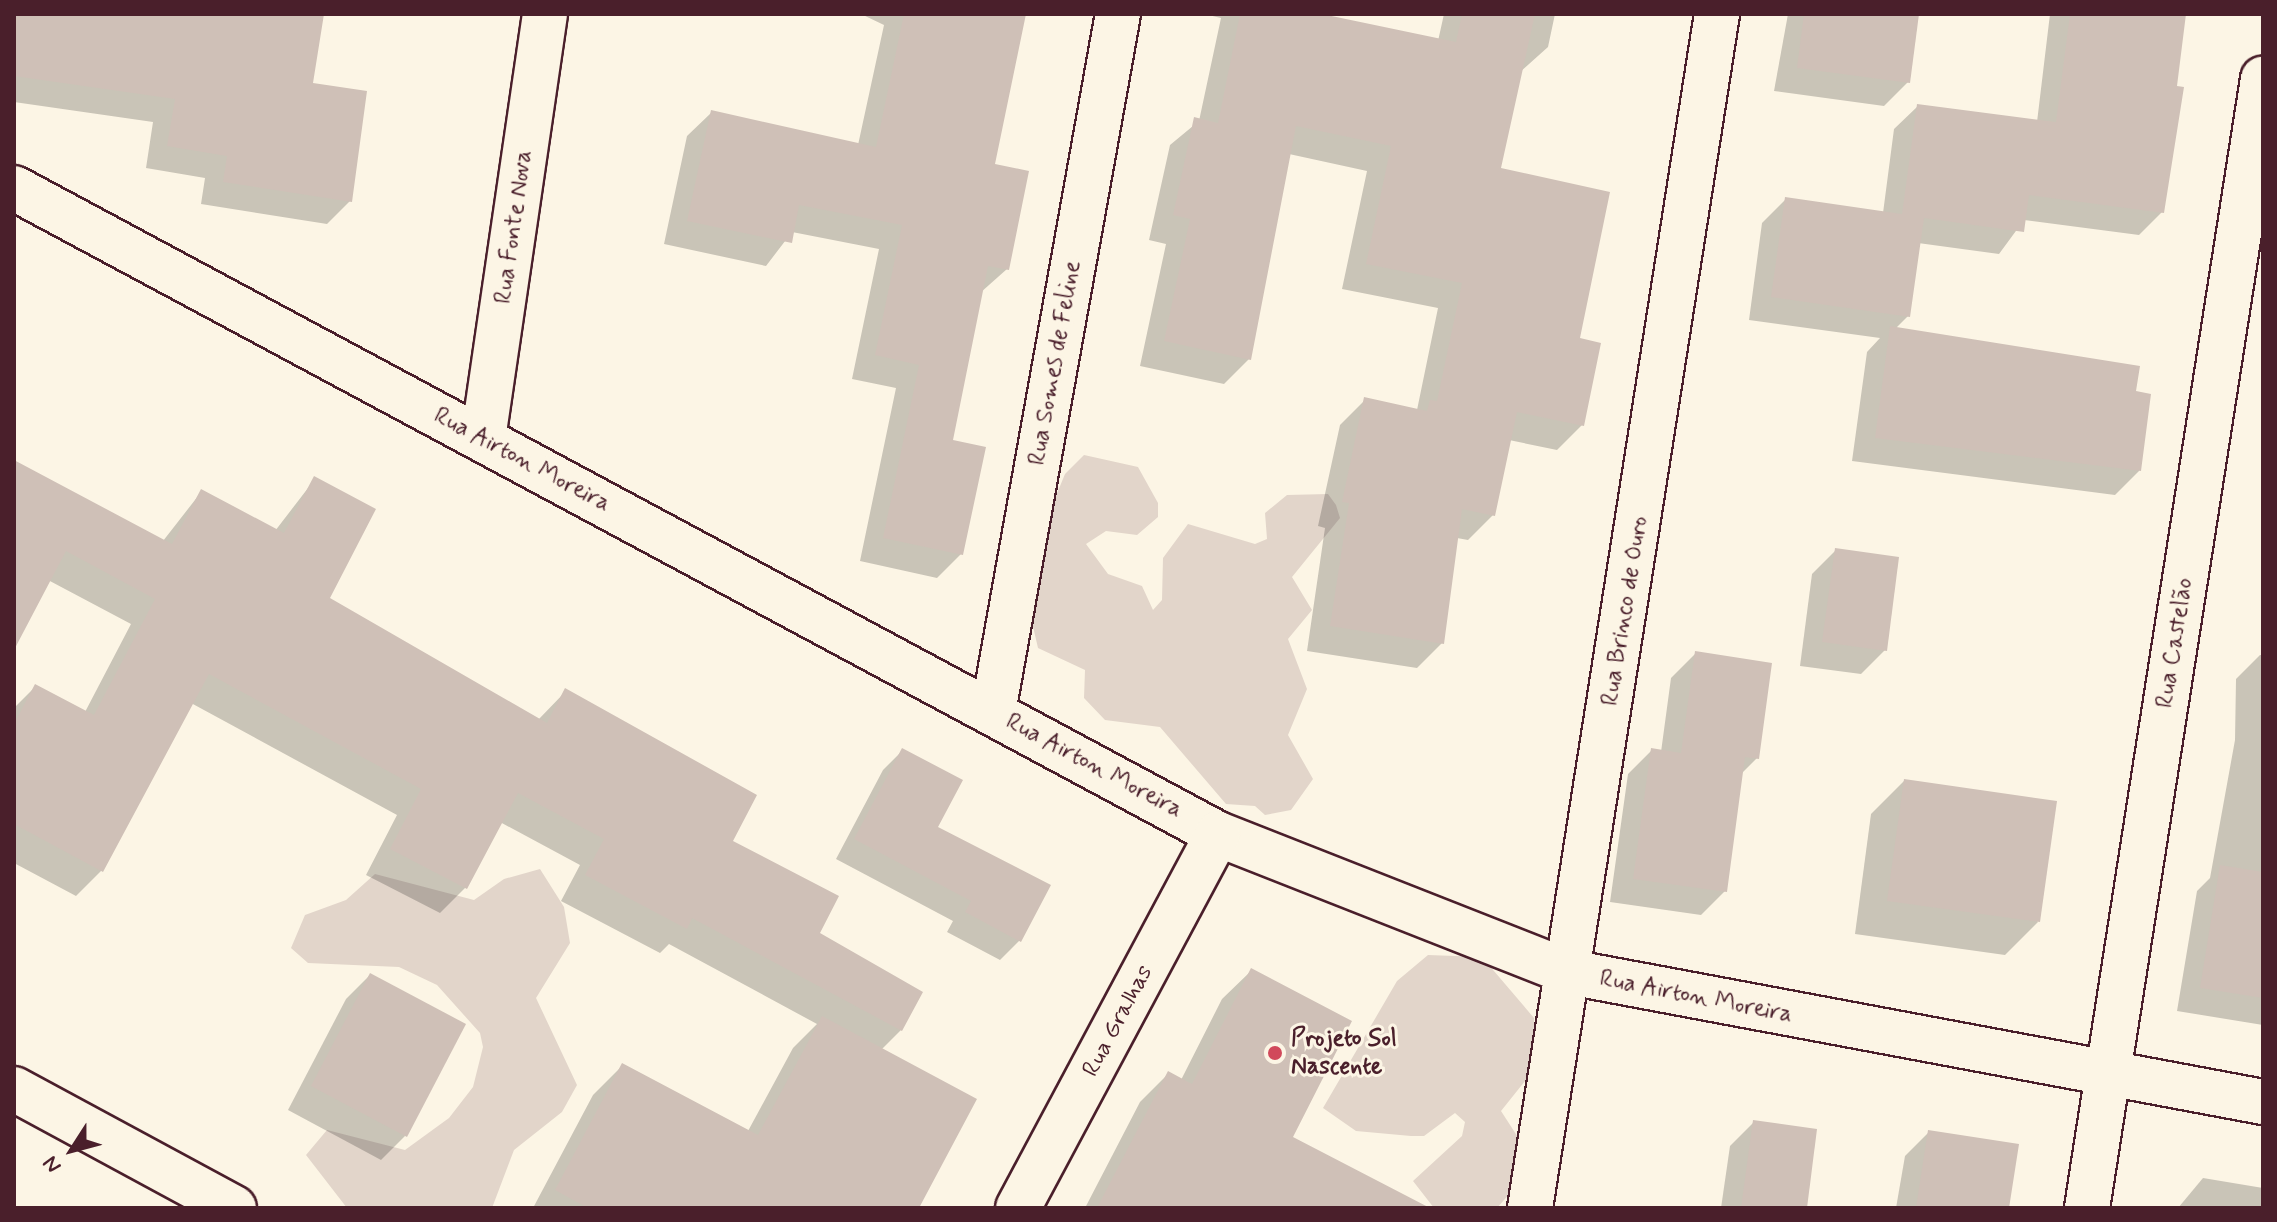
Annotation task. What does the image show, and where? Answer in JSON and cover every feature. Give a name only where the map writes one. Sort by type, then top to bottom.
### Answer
[{"type":"street","name":"Rua Fonte Nova","points":[[483,439],[545,14]]},
{"type":"street","name":"Rua Somes de Feline","points":[[993,712],[1118,14]]},
{"type":"street","name":"Rua Brinco de Ouro","points":[[1530,1208],[1717,14]]},
{"type":"street","name":"Rua Castelão","points":[[2087,1208],[2263,79]]},
{"type":"street","name":"Rua Airton Moreira","points":[[14,188],[1218,834],[1569,972],[2107,1078],[2263,1102]]},
{"type":"street","name":"Rua Gralhas","points":[[1018,1208],[1218,834]]},
{"type":"street","points":[[14,1089],[234,1208]]},
{"type":"shaded area","points":[[1084,455],[1138,467],[1158,503],[1158,517],[1137,535],[1106,531],[1086,544],[1108,574],[1142,586],[1153,610],[1162,600],[1163,558],[1188,524],[1255,544],[1267,539],[1265,513],[1287,495],[1328,494],[1336,505],[1340,518],[1292,577],[1312,610],[1288,639],[1307,689],[1288,735],[1313,779],[1291,810],[1265,815],[1255,806],[1226,804],[1160,727],[1105,720],[1084,698],[1085,670],[1038,648],[1028,605],[1044,525],[1065,474]]},
{"type":"shaded area","points":[[540,869],[564,907],[570,943],[536,998],[577,1085],[562,1112],[514,1150],[492,1208],[347,1208],[306,1155],[327,1130],[405,1150],[449,1118],[473,1087],[483,1047],[480,1033],[437,985],[399,967],[308,963],[291,948],[305,915],[346,900],[375,874],[474,900],[504,879]]},
{"type":"shaded area","points":[[1428,955],[1482,957],[1534,1018],[1533,1071],[1501,1111],[1523,1145],[1511,1192],[1497,1208],[1434,1208],[1413,1181],[1462,1136],[1465,1122],[1455,1113],[1424,1136],[1411,1136],[1356,1131],[1323,1108],[1397,981]]},
{"type":"building","points":[[14,14],[324,14],[313,83],[367,91],[352,202],[223,182],[227,156],[167,146],[175,99],[14,76]]},
{"type":"building","points":[[904,14],[1026,14],[995,164],[1029,171],[1009,270],[988,266],[953,440],[986,447],[963,555],[883,538],[919,365],[875,355],[902,225],[799,205],[792,243],[687,221],[711,110],[876,147]]},
{"type":"building","points":[[1240,14],[1322,14],[1456,42],[1462,14],[1535,14],[1501,168],[1610,192],[1580,338],[1601,343],[1584,426],[1517,412],[1495,516],[1462,509],[1444,644],[1330,626],[1349,503],[1342,502],[1364,397],[1427,411],[1430,400],[1437,401],[1462,283],[1366,264],[1391,146],[1296,126],[1251,360],[1164,341],[1190,219],[1173,215],[1194,117],[1218,123]]},
{"type":"building","points":[[1804,14],[1919,14],[1910,83],[1797,68]]},
{"type":"building","points":[[2070,14],[2186,14],[2177,86],[2184,87],[2164,213],[2029,195],[2024,232],[1924,218],[1910,317],[1771,297],[1785,197],[1902,214],[1917,104],[2056,122]]},
{"type":"building","points":[[1890,326],[2140,366],[2136,391],[2151,394],[2141,471],[1875,438]]},
{"type":"building","points":[[14,460],[172,544],[201,489],[284,533],[314,476],[376,509],[330,598],[547,723],[565,688],[757,795],[733,841],[839,896],[820,933],[923,992],[902,1031],[692,918],[687,929],[585,875],[604,839],[518,793],[467,889],[390,849],[421,789],[209,674],[103,872],[14,824],[14,724],[35,684],[94,715],[155,599],[66,551],[14,650]]},
{"type":"building","points":[[1835,548],[1899,557],[1887,651],[1822,642]]},
{"type":"building","points":[[1695,651],[1772,663],[1759,759],[1745,757],[1727,892],[1633,879],[1651,748],[1681,753]]},
{"type":"building","points":[[902,748],[963,780],[938,827],[1051,885],[1021,942],[965,912],[971,901],[854,839]]},
{"type":"building","points":[[1904,779],[2057,801],[2040,922],[1887,901]]},
{"type":"building","points":[[2220,865],[2263,872],[2263,998],[2200,988]]},
{"type":"building","points":[[1251,968],[1352,1021],[1293,1137],[1430,1208],[1097,1208],[1168,1071],[1192,1084]]},
{"type":"building","points":[[370,973],[466,1024],[407,1137],[311,1086]]},
{"type":"building","points":[[822,1016],[977,1099],[919,1208],[588,1208],[555,1190],[622,1063],[758,1135]]},
{"type":"building","points":[[1753,1120],[1817,1129],[1807,1208],[1741,1208]]},
{"type":"building","points":[[1928,1130],[2019,1144],[2009,1208],[1916,1208]]},
{"type":"place","name":"Projeto Sol Nascente","points":[[1275,1053]]}]
